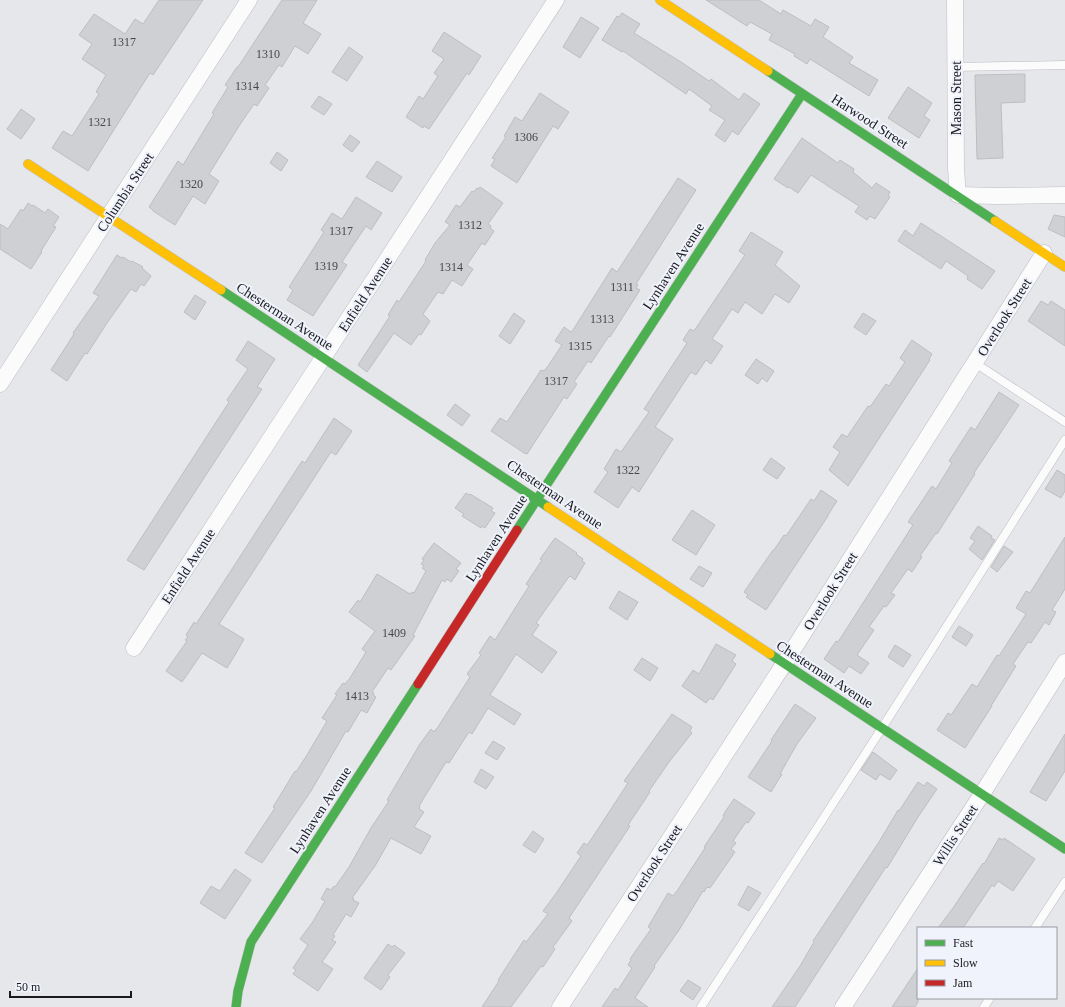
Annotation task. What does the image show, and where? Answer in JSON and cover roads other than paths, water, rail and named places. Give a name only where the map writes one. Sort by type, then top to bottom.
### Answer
[{"type":"street","name":"Columbia Street","points":[[0,384],[250,0]]},
{"type":"street","name":"Enfield Avenue","points":[[134,648],[556,0]]},
{"type":"street","name":"Harwood Street","points":[[660,0],[958,195],[1065,267]]},
{"type":"street","name":"Mason Street","points":[[955,0],[956,169],[958,195]]},
{"type":"street","name":"Lynhaven Avenue","points":[[236,1007],[238,991],[251,942],[537,499],[802,94]]},
{"type":"street","name":"Chesterman Avenue","points":[[28,164],[324,358],[1065,849]]},
{"type":"street","points":[[958,195],[1065,195]]},
{"type":"street","name":"Overlook Street","points":[[560,1007],[784,664],[1044,253]]},
{"type":"street","name":"Willis Street","points":[[843,1007],[982,794],[1065,662]]},
{"type":"lane","points":[[956,67],[1065,65]]},
{"type":"lane","points":[[975,363],[1065,422]]},
{"type":"lane","points":[[701,1007],[882,728],[1065,440]]},
{"type":"lane","points":[[1036,927],[1065,882]]}]
